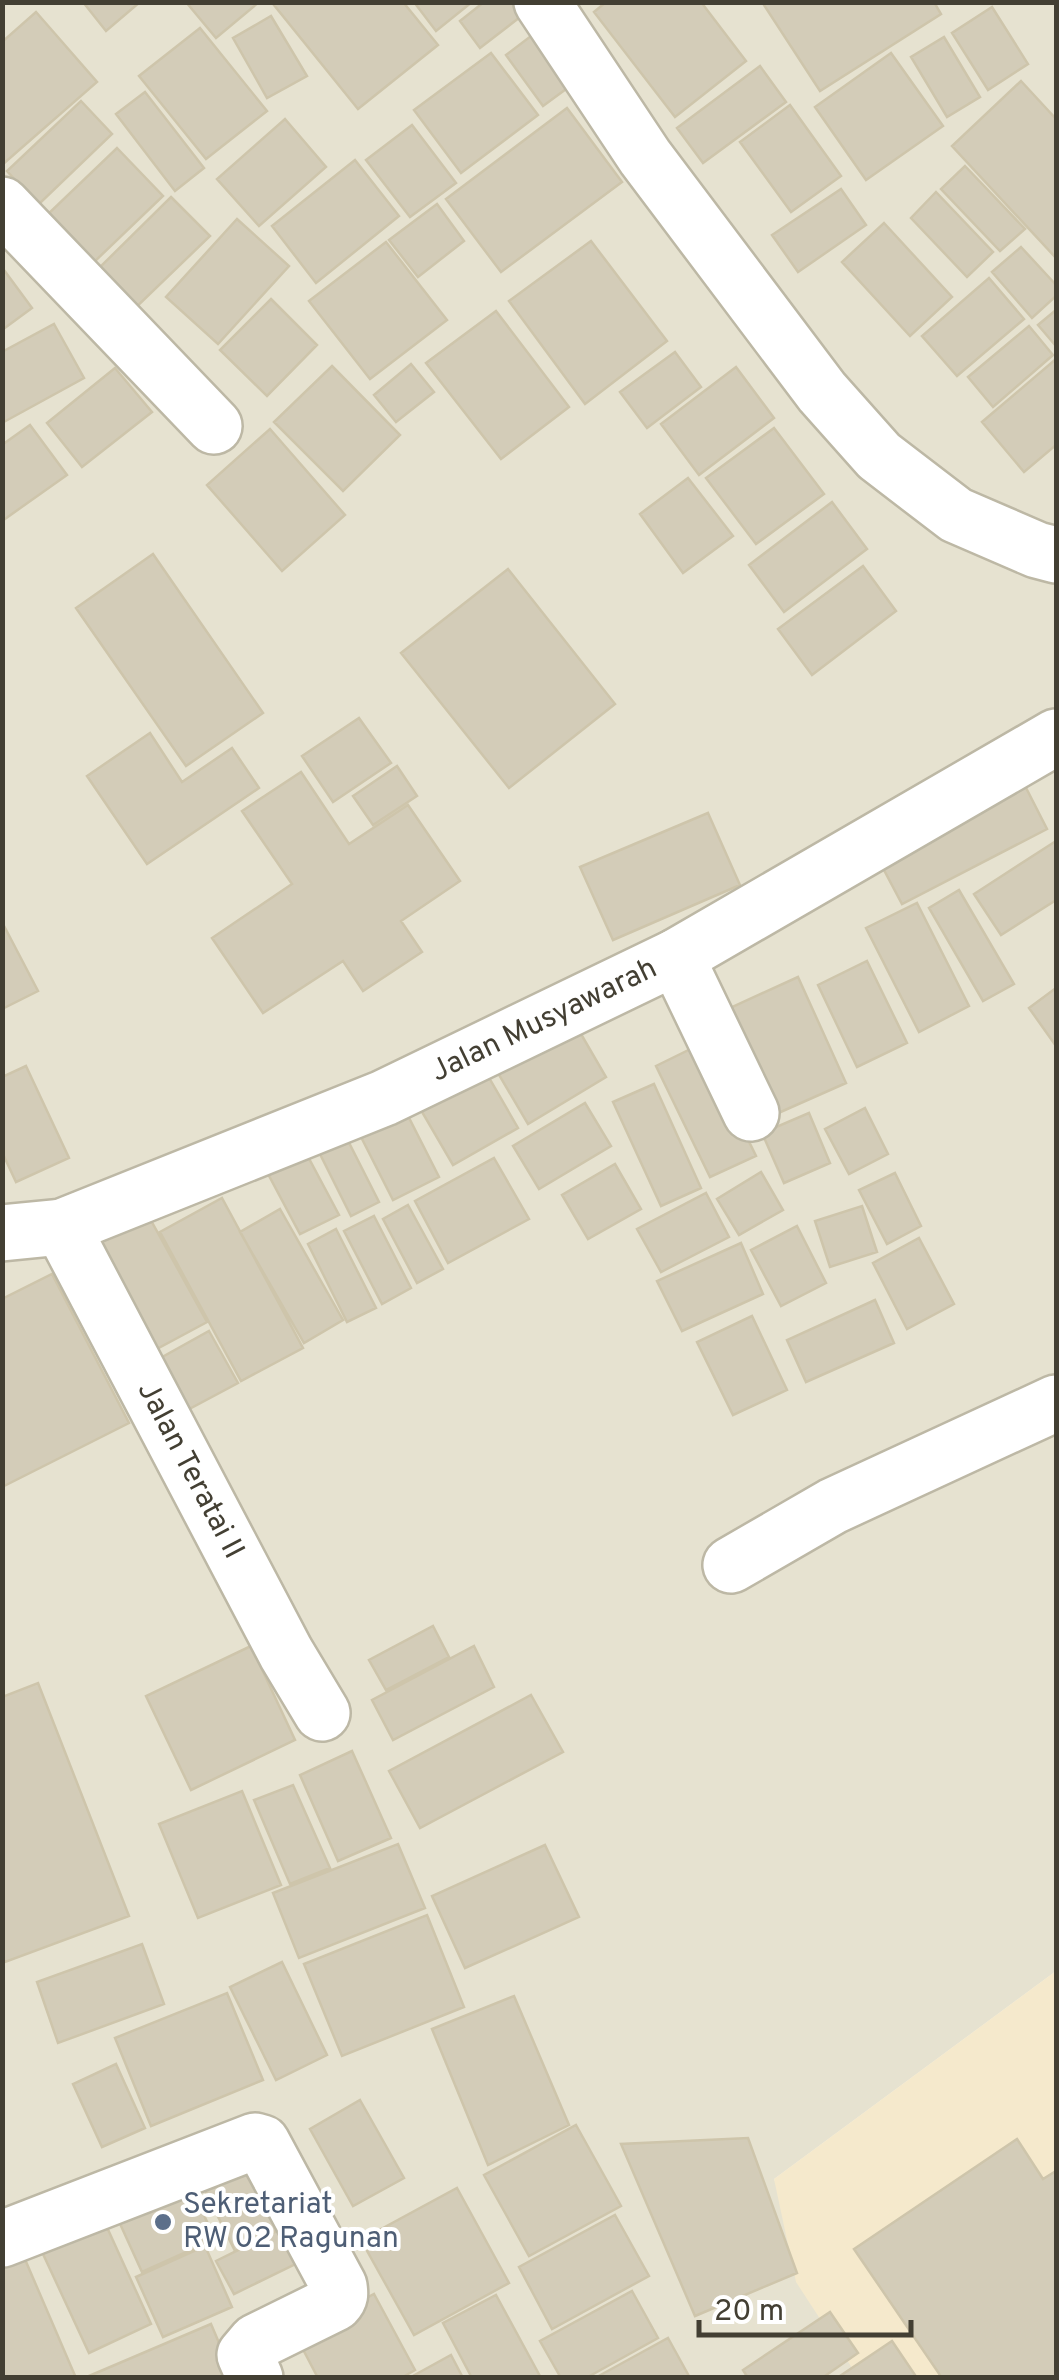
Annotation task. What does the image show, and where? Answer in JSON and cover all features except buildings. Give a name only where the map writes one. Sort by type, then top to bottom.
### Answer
[{"type":"street","points":[[542,2],[645,158],[822,392],[879,456],[956,515],[1037,550],[1056,554]]},
{"type":"street","points":[[2,205],[214,426]]},
{"type":"street","name":"Jalan Musyawarah","points":[[2,1233],[62,1227],[384,1098],[676,957],[1056,737]]},
{"type":"street","points":[[676,957],[751,1113]]},
{"type":"street","name":"Jalan Teratai II","points":[[62,1227],[286,1653],[322,1713]]},
{"type":"street","points":[[732,1565],[834,1506],[1056,1403]]},
{"type":"street","points":[[2,2239],[255,2141],[262,2143],[330,2269],[340,2299],[248,2348],[246,2354],[255,2378]]},
{"type":"shaded area","points":[[3,3],[1056,3],[1056,1971],[774,2179],[858,2377],[3,2378]]},
{"type":"shaded area","points":[[1056,1971],[1056,2377],[858,2377],[796,2282],[774,2179]]},
{"type":"place","name":"Sekretariat RW 02 Ragunan","points":[[163,2222]]}]
